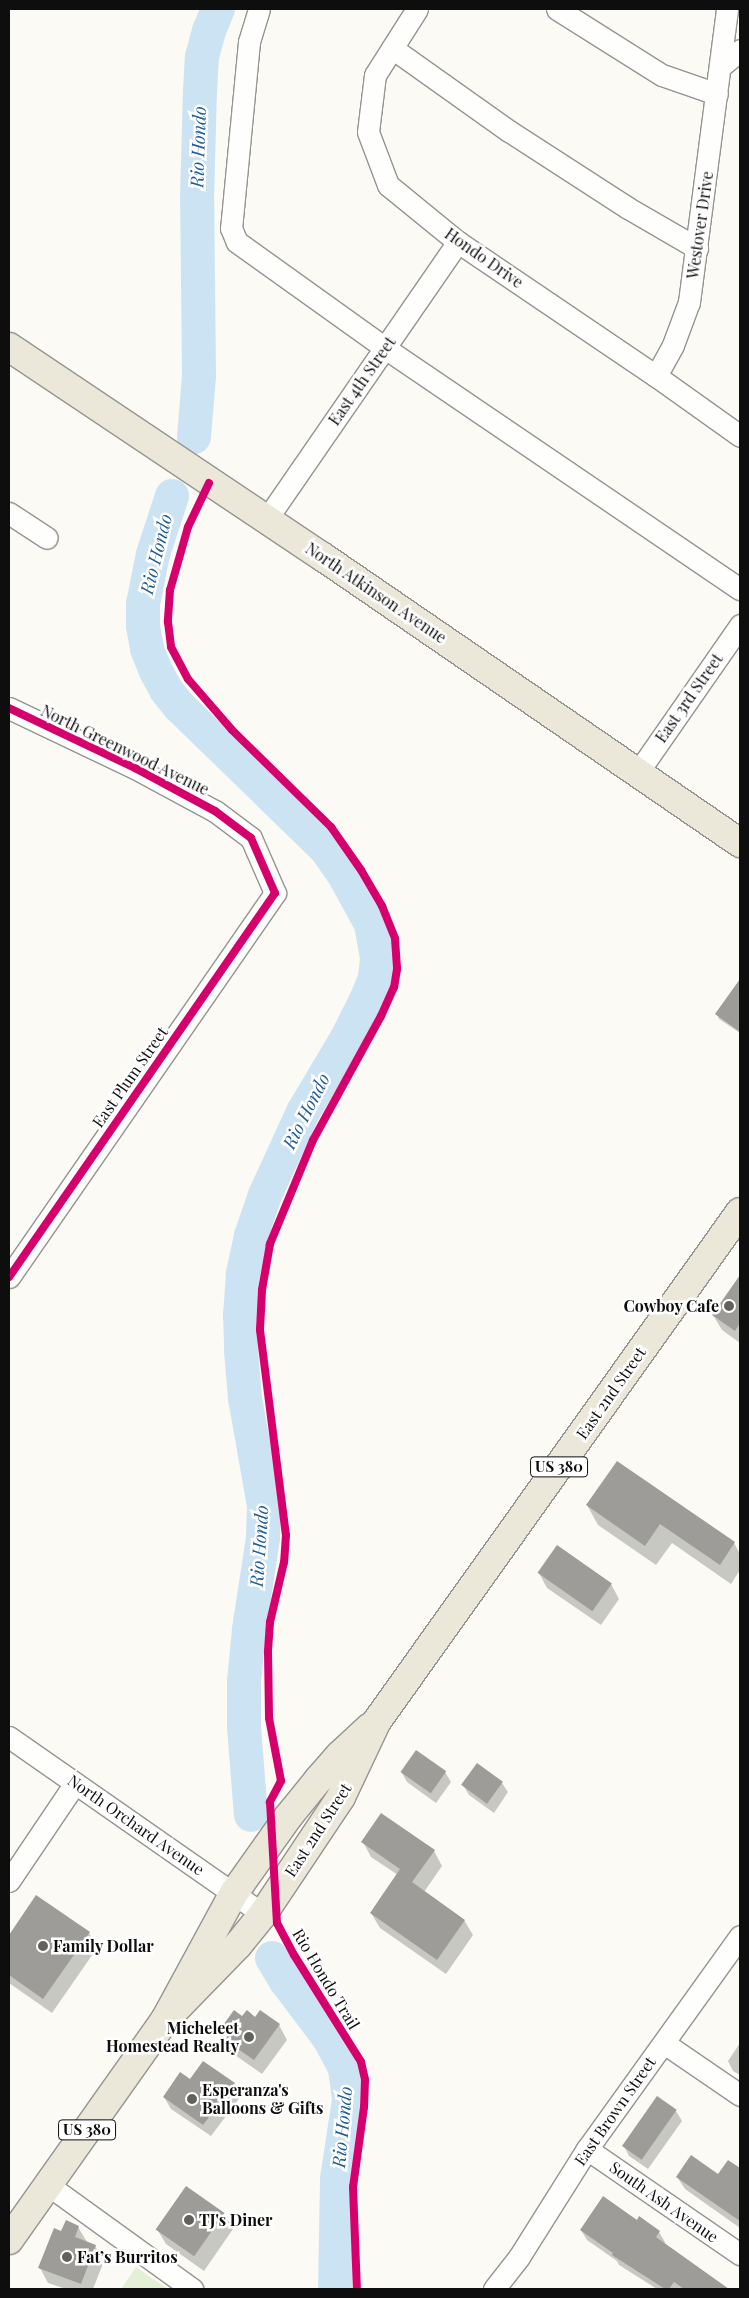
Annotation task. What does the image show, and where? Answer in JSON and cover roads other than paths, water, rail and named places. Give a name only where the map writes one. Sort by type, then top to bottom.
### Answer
[{"type":"main road","name":"North Atkinson Avenue","points":[[9,347],[740,843]]},
{"type":"main road","name":"East 2nd Street","points":[[165,2020],[238,1945],[263,1914],[341,1798],[377,1721],[740,1212]]},
{"type":"main road","name":"East 2nd Street","points":[[9,2240],[165,2020],[234,1893],[288,1817],[318,1780],[377,1721]]},
{"type":"street","points":[[259,9],[249,42],[231,228],[238,242],[385,348],[740,589]]},
{"type":"street","name":"Hondo Drive","points":[[417,9],[375,75],[368,132],[388,185],[458,242],[656,376],[740,436]]},
{"type":"street","points":[[557,9],[662,75],[717,94]]},
{"type":"street","name":"Westover Drive","points":[[656,376],[673,345],[689,302],[717,94],[726,9]]},
{"type":"street","points":[[392,48],[509,131],[628,208],[697,248]]},
{"type":"street","points":[[720,68],[740,50]]},
{"type":"street","name":"East 4th Street","points":[[266,520],[458,242]]},
{"type":"street","points":[[9,513],[47,538]]},
{"type":"street","name":"East 3rd Street","points":[[638,772],[740,625]]},
{"type":"street","name":"North Greenwood Avenue","points":[[9,708],[136,768],[215,811],[251,838],[275,893]]},
{"type":"street","name":"East Plum Street","points":[[9,1277],[275,893]]},
{"type":"street","name":"North Orchard Avenue","points":[[9,1737],[263,1914]]},
{"type":"street","points":[[9,1882],[75,1783]]},
{"type":"street","name":"East Brown Street","points":[[494,2289],[519,2257],[587,2149],[740,1936]]},
{"type":"street","points":[[664,2043],[740,2095]]},
{"type":"street","name":"South Ash Avenue","points":[[587,2149],[740,2254]]},
{"type":"street","points":[[48,2185],[192,2289]]},
{"type":"waterway","name":"Rio Hondo","points":[[194,437],[199,376],[197,198],[200,92],[202,57],[209,31],[218,9]]},
{"type":"waterway","name":"Rio Hondo","points":[[172,496],[153,554],[143,604],[143,626],[147,649],[156,671],[166,690],[180,707],[326,849],[343,873],[371,924],[377,959],[375,978],[366,1000],[347,1038],[303,1112],[265,1195],[251,1236],[243,1275],[240,1315],[245,1398],[264,1506],[263,1538],[249,1630],[244,1682],[244,1727],[251,1815]]},
{"type":"waterway","name":"Rio Hondo","points":[[272,1958],[286,1981],[329,2038],[344,2066],[346,2075],[349,2100],[337,2179],[335,2289]]},
{"type":"place","name":"Cowboy Cafe","points":[[729,1306]]},
{"type":"place","name":"Family Dollar","points":[[43,1946]]},
{"type":"place","name":"Micheleet Homestead Realty","points":[[249,2037]]},
{"type":"place","name":"Esperanza's Balloons & Gifts","points":[[192,2099]]},
{"type":"place","name":"TJ's Diner","points":[[189,2220]]},
{"type":"place","name":"Fat’s Burritos","points":[[67,2257]]}]
